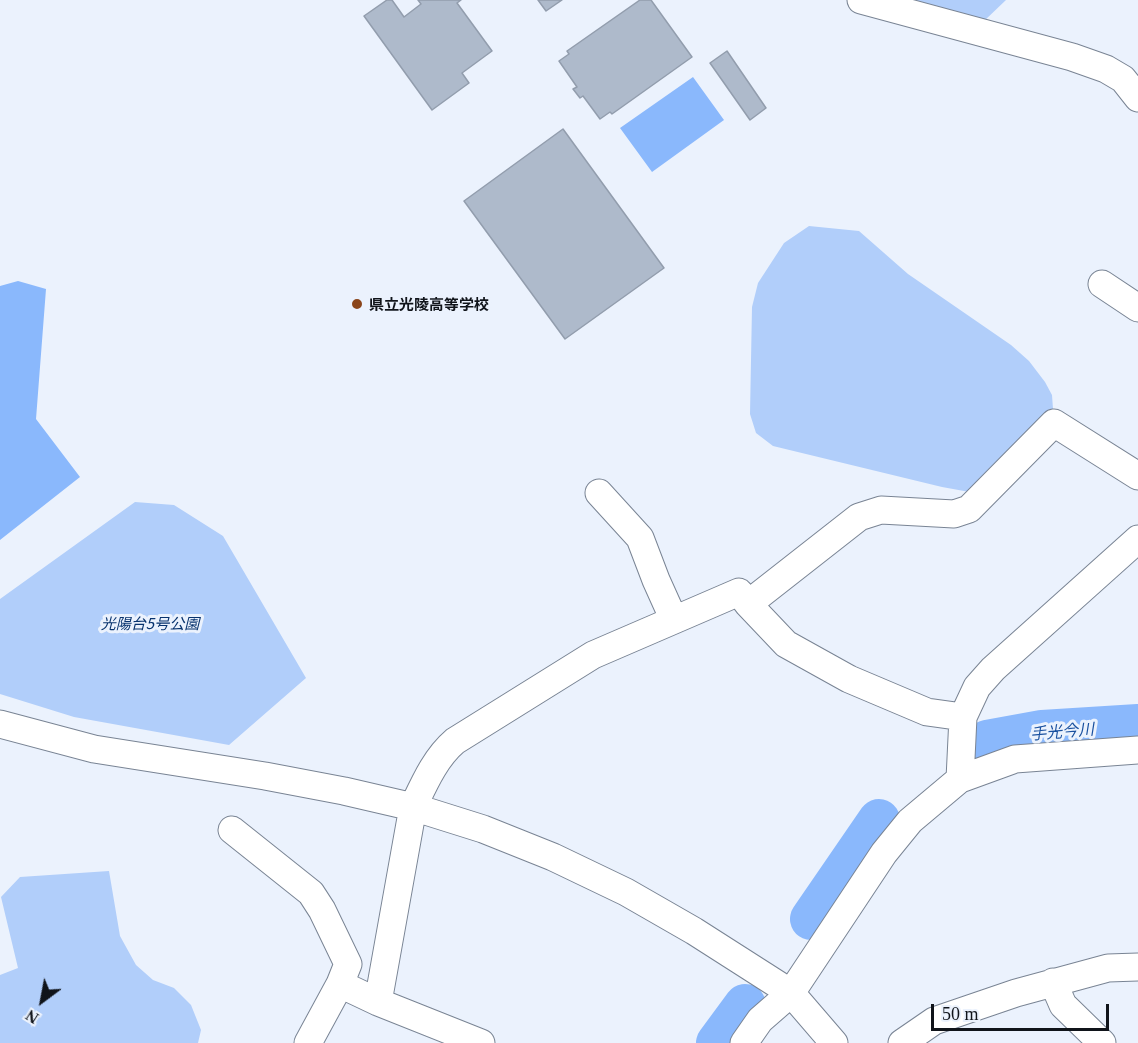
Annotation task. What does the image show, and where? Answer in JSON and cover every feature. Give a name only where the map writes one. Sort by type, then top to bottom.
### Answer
[{"type":"street","points":[[861,0],[1072,57],[1106,69],[1123,79],[1138,98]]},
{"type":"street","points":[[1102,284],[1138,308]]},
{"type":"street","points":[[748,604],[859,517],[881,510],[954,514],[969,509],[1054,423],[1138,476]]},
{"type":"street","points":[[599,493],[640,537],[674,620]]},
{"type":"street","points":[[960,779],[963,717],[977,687],[993,669],[1138,539]]},
{"type":"street","points":[[378,1002],[413,807],[443,751],[455,741],[593,655],[739,592],[786,644],[849,679],[927,712],[963,717]]},
{"type":"street","points":[[0,724],[94,749],[265,776],[413,807],[503,837],[553,857],[626,892],[694,931],[791,993],[834,1043]]},
{"type":"street","points":[[744,1043],[760,1020],[791,993],[884,853],[910,821],[960,779],[1015,759],[1138,750]]},
{"type":"street","points":[[232,830],[311,893],[322,910],[348,964],[340,984],[308,1043]]},
{"type":"street","points":[[902,1043],[934,1021],[1053,982],[1108,968],[1138,967]]},
{"type":"street","points":[[1053,982],[1063,1005],[1102,1043]]},
{"type":"street","points":[[340,984],[378,1002],[481,1043]]},
{"type":"green space","points":[[912,0],[1006,0],[983,22]]},
{"type":"green space","points":[[809,226],[859,231],[908,274],[1011,345],[1029,361],[1045,382],[1052,395],[1053,409],[1038,435],[986,495],[942,487],[773,446],[756,433],[750,414],[752,307],[758,283],[784,243]]},
{"type":"green space","name":"光陽台5号公園","points":[[135,502],[174,505],[223,536],[306,678],[229,745],[74,717],[0,694],[0,599]]},
{"type":"green space","points":[[109,871],[120,936],[136,965],[153,980],[174,988],[191,1005],[201,1030],[198,1043],[0,1043],[0,975],[18,968],[1,897],[20,877]]},
{"type":"shaded area","points":[[693,77],[724,120],[652,172],[620,128]]},
{"type":"shaded area","points":[[18,281],[46,289],[36,419],[80,477],[0,540],[0,286]]},
{"type":"building","points":[[387,0],[392,0],[404,17],[421,4],[418,0],[461,0],[457,3],[492,51],[462,73],[469,83],[432,110],[364,16]]},
{"type":"building","points":[[538,0],[562,0],[546,11]]},
{"type":"building","points":[[640,0],[651,0],[692,57],[612,114],[610,112],[600,119],[583,96],[580,98],[573,89],[577,87],[559,61],[569,54],[567,51]]},
{"type":"building","points":[[727,51],[766,108],[750,120],[710,63]]},
{"type":"building","points":[[563,129],[664,268],[565,339],[464,201]]},
{"type":"waterway","name":"手光今川","points":[[987,741],[1042,731],[1138,725]]},
{"type":"waterway","name":"手光今川","points":[[811,919],[879,820]]},
{"type":"waterway","name":"手光今川","points":[[717,1043],[745,1005]]},
{"type":"place","name":"県立光陵高等学校","points":[[357,304]]}]
